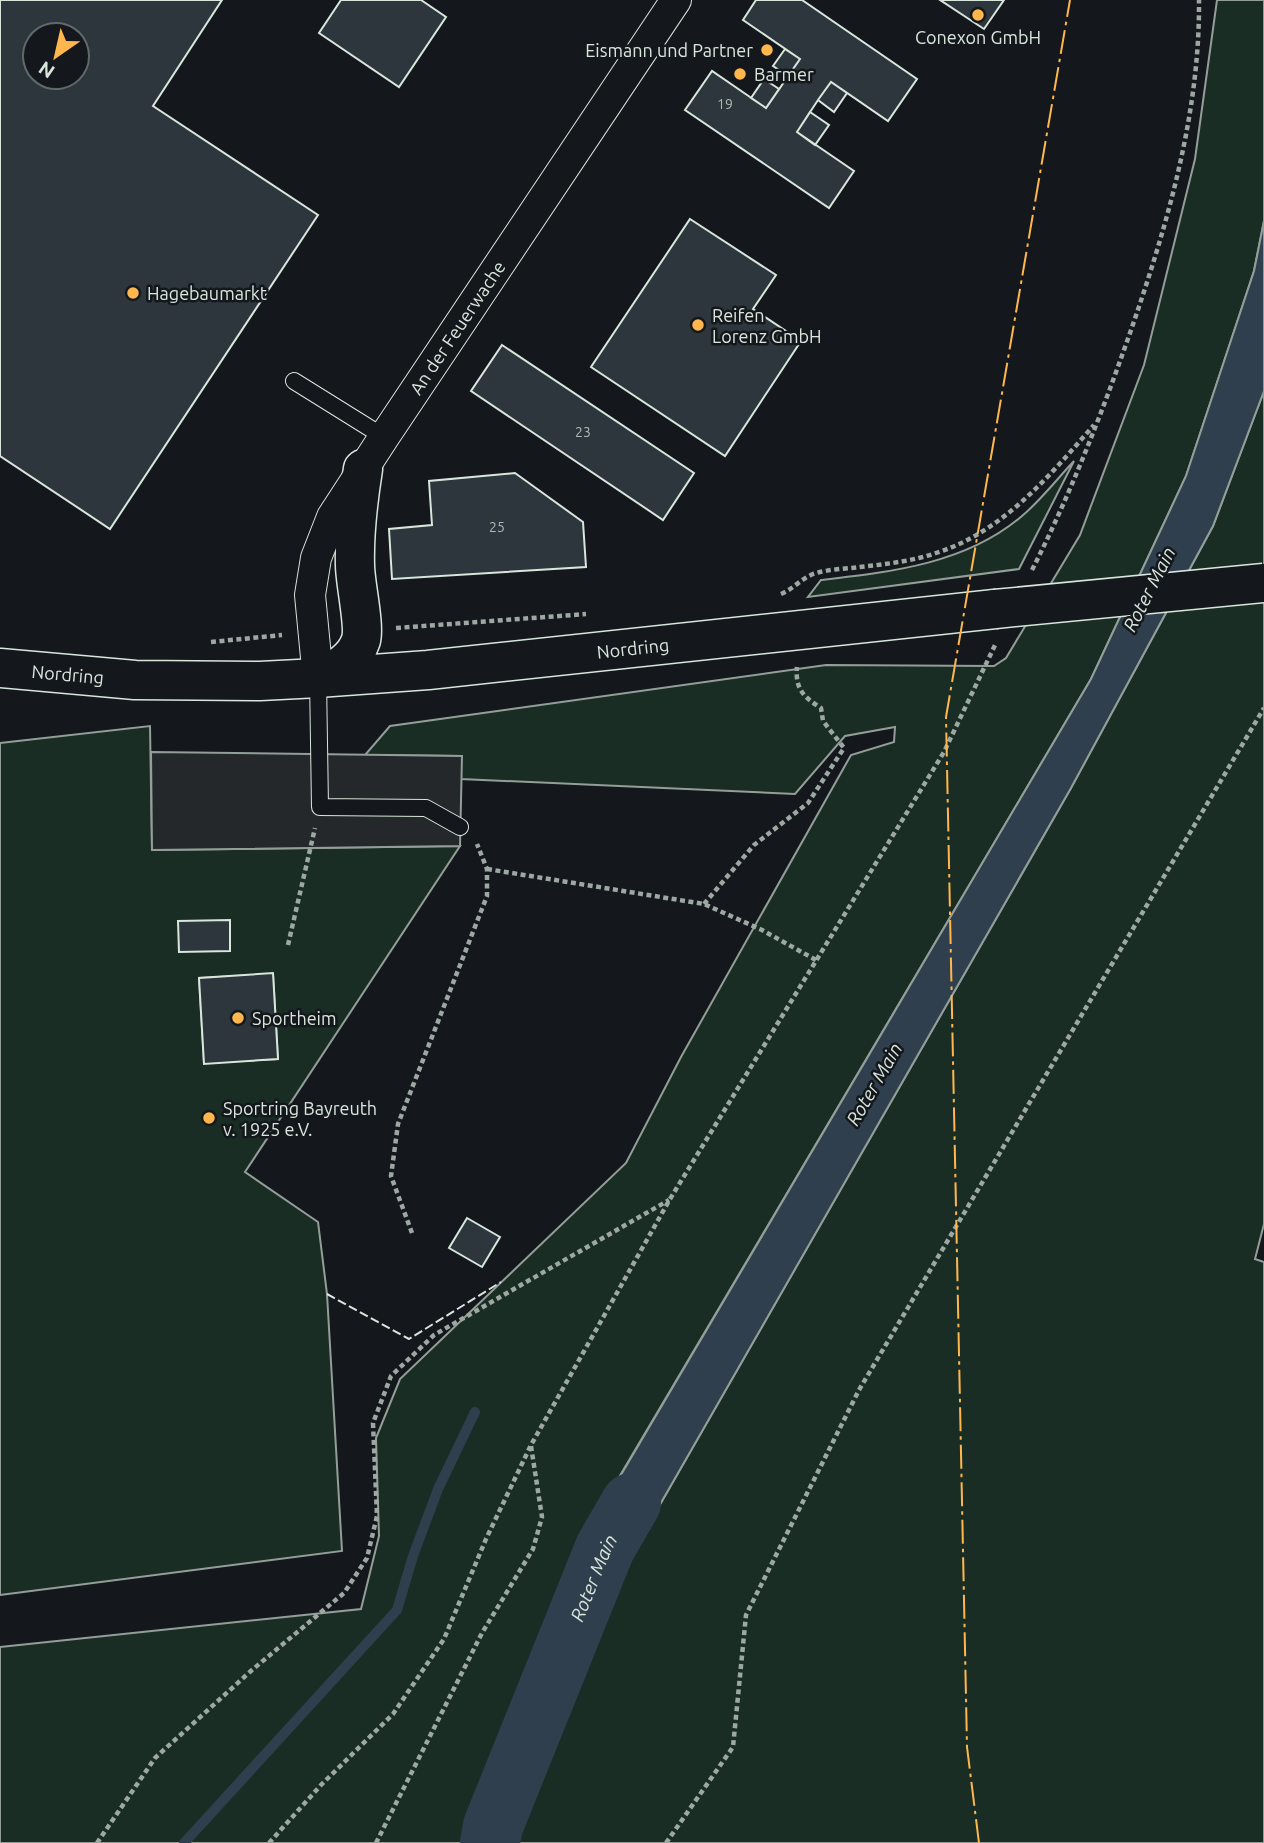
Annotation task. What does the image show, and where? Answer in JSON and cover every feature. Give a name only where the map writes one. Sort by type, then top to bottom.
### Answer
[{"type":"main road","points":[[363,469],[355,525],[355,557],[374,634],[374,652],[392,662],[428,670]]},
{"type":"main road","name":"Nordring","points":[[0,668],[135,680],[260,681],[318,678],[998,621],[1264,583]]},
{"type":"main road","points":[[318,678],[339,668],[374,634]]},
{"type":"street","name":"An der Feuerwache","points":[[318,678],[310,595],[316,558],[332,517],[676,0]]},
{"type":"lane","points":[[294,381],[384,436]]},
{"type":"lane","points":[[318,678],[320,807],[426,808],[460,827]]},
{"type":"path","points":[[1029,576],[1052,531],[1098,420],[1164,231],[1195,80],[1199,0]]},
{"type":"path","points":[[778,595],[814,574],[889,564],[937,553],[969,539],[1020,504],[1098,420]]},
{"type":"path","points":[[374,634],[591,613]]},
{"type":"path","points":[[269,1843],[321,1785],[393,1714],[444,1639],[486,1539],[531,1445],[670,1199],[944,751],[998,621]]},
{"type":"path","points":[[704,904],[754,845],[808,803],[844,748],[823,721],[821,708],[804,697],[796,682],[797,661]]},
{"type":"path","points":[[666,1843],[733,1746],[746,1615],[859,1390],[1264,708]]},
{"type":"path","points":[[288,945],[320,807]]},
{"type":"path","points":[[412,1233],[391,1176],[398,1124],[487,896],[487,869],[480,847],[460,827]]},
{"type":"path","points":[[487,869],[704,904],[762,930],[816,960]]},
{"type":"path","points":[[97,1843],[155,1758],[252,1670],[344,1593],[367,1558],[377,1516],[373,1423],[391,1376],[434,1335],[670,1199]]},
{"type":"path","points":[[376,1843],[482,1633],[533,1549],[542,1517],[531,1445]]},
{"type":"green space","points":[[1217,0],[1264,0],[1264,221],[1254,271],[1186,476],[1091,679],[589,1528],[571,1590],[625,1575],[623,1569],[1071,788],[1213,526],[1264,391],[1264,1224],[1255,1259],[1264,1262],[1264,1843],[0,1843],[0,1647],[361,1609],[379,1536],[376,1438],[400,1379],[626,1163],[681,1057],[851,755],[894,742],[895,727],[845,736],[795,794],[461,779],[461,756],[365,755],[390,726],[826,665],[994,666],[1006,658],[1080,535],[1144,365],[1195,159]]},
{"type":"green space","points":[[1074,461],[1019,569],[808,597],[821,580],[901,569],[927,563],[977,545],[1022,516]]},
{"type":"green space","points":[[150,726],[152,850],[460,846],[245,1172],[318,1222],[327,1294],[342,1551],[0,1595],[0,743]],"holes":[[[273,974],[278,1059],[204,1063],[199,978]]]},
{"type":"shaded area","points":[[151,752],[462,756],[460,846],[152,850]]},
{"type":"water","points":[[1264,221],[1264,391],[1213,526],[1071,788],[623,1569],[572,1583],[589,1529],[1091,679],[1186,476],[1254,271]]},
{"type":"building","name":"Hagebaumarkt","points":[[0,0],[222,0],[153,106],[318,215],[110,529],[0,456]]},
{"type":"building","points":[[341,0],[421,0],[446,17],[399,87],[319,33]]},
{"type":"building","points":[[756,0],[802,0],[917,79],[888,121],[831,82],[818,100],[797,132],[854,171],[829,208],[685,110],[712,71],[766,108],[800,59],[743,20]]},
{"type":"building","name":"Conexon GmbH","points":[[940,0],[1004,0],[984,29]]},
{"type":"building","points":[[785,49],[800,59],[788,76],[773,66]]},
{"type":"building","points":[[764,79],[779,89],[766,108],[751,98]]},
{"type":"building","points":[[831,82],[847,93],[834,112],[818,100]]},
{"type":"building","points":[[810,112],[829,125],[815,145],[797,132]]},
{"type":"building","name":"Reifen Lorenz GmbH","points":[[690,219],[776,275],[753,309],[801,341],[725,456],[591,367]]},
{"type":"building","points":[[502,345],[694,473],[663,520],[471,391]]},
{"type":"building","points":[[515,473],[583,522],[586,567],[392,579],[389,529],[432,525],[429,481]]},
{"type":"building","points":[[230,920],[230,951],[179,952],[178,921]]},
{"type":"building","name":"Sportheim","points":[[273,973],[278,1059],[204,1064],[199,978]]},
{"type":"building","points":[[467,1218],[500,1237],[482,1267],[449,1248]]},
{"type":"waterway","points":[[184,1843],[397,1610],[413,1556],[438,1489],[475,1412]]},
{"type":"waterway","name":"Roter Main","points":[[490,1843],[493,1826],[605,1548],[631,1503]]},
{"type":"fence","points":[[327,1294],[409,1339],[501,1282]]},
{"type":"power","points":[[979,1843],[967,1747],[946,717],[1070,0]]},
{"type":"place","name":"Conexon GmbH","points":[[978,15]]},
{"type":"place","name":"Eismann und Partner","points":[[767,50]]},
{"type":"place","name":"Barmer","points":[[740,74]]},
{"type":"place","name":"Hagebaumarkt","points":[[133,293]]},
{"type":"place","name":"Reifen Lorenz GmbH","points":[[698,325]]},
{"type":"place","name":"Sportheim","points":[[238,1018]]},
{"type":"place","name":"Sportring Bayreuth v. 1925 e.V.","points":[[209,1118]]}]
